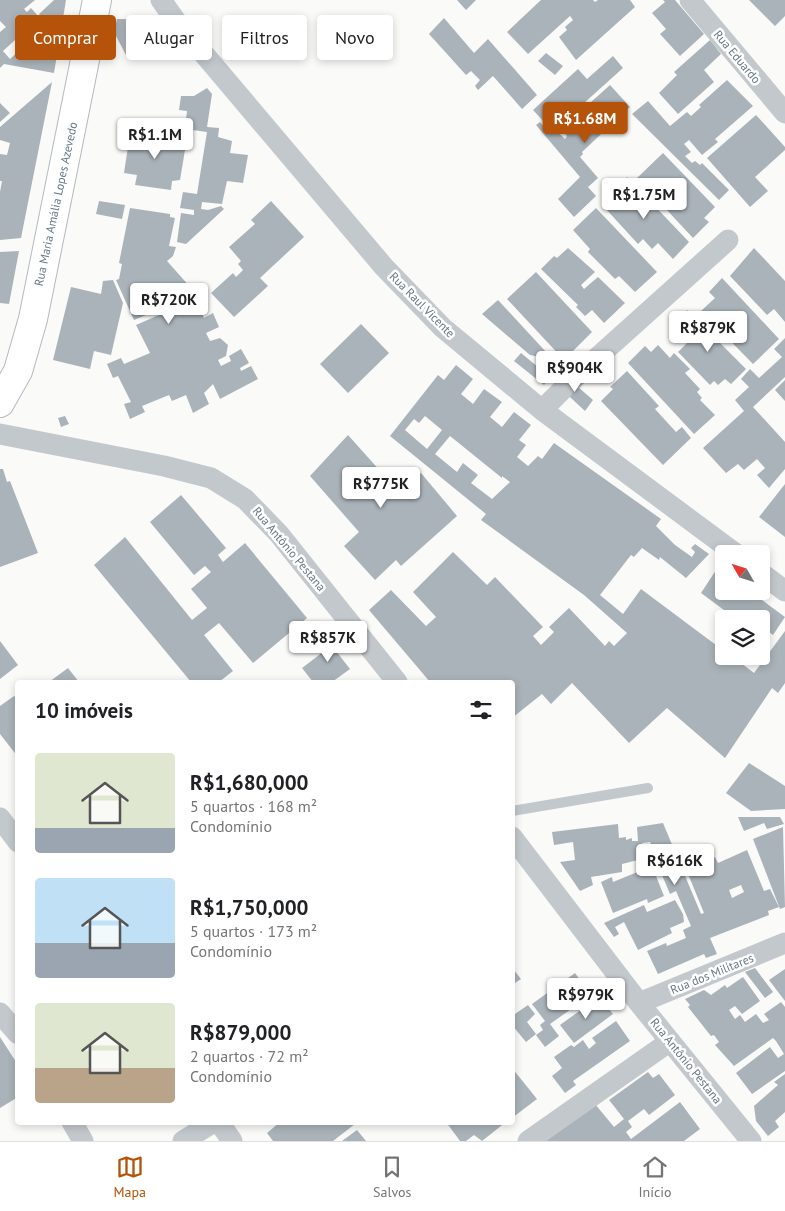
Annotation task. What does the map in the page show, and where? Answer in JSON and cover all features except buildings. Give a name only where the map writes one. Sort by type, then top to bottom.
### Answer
[{"type":"main road","name":"Rua Maria Amália Lopes Azevedo","points":[[0,403],[18,371],[33,319],[97,0]]},
{"type":"street","name":"Rua Raul Vicente","points":[[161,0],[176,21],[384,267],[442,328],[542,410],[724,545]]},
{"type":"street","name":"Rua Eduardo","points":[[690,0],[785,113]]},
{"type":"street","points":[[542,410],[567,385],[728,240]]},
{"type":"street","name":"Rua Antônio Pestana","points":[[0,434],[164,466],[211,478],[245,499],[279,534],[395,680]]},
{"type":"street","points":[[770,580],[785,591]]},
{"type":"street","points":[[0,818],[15,838]]},
{"type":"street","name":"Rua Antônio Pestana","points":[[515,841],[669,1042],[751,1141]]},
{"type":"street","name":"Rua dos Militares","points":[[639,1003],[785,944]]},
{"type":"street","points":[[0,1013],[15,1030]]},
{"type":"street","points":[[528,1141],[669,1042]]},
{"type":"street","points":[[74,1125],[83,1141]]},
{"type":"street","points":[[183,1141],[209,1125]]},
{"type":"street","points":[[221,1125],[232,1141]]},
{"type":"lane","points":[[515,810],[648,788]]}]
